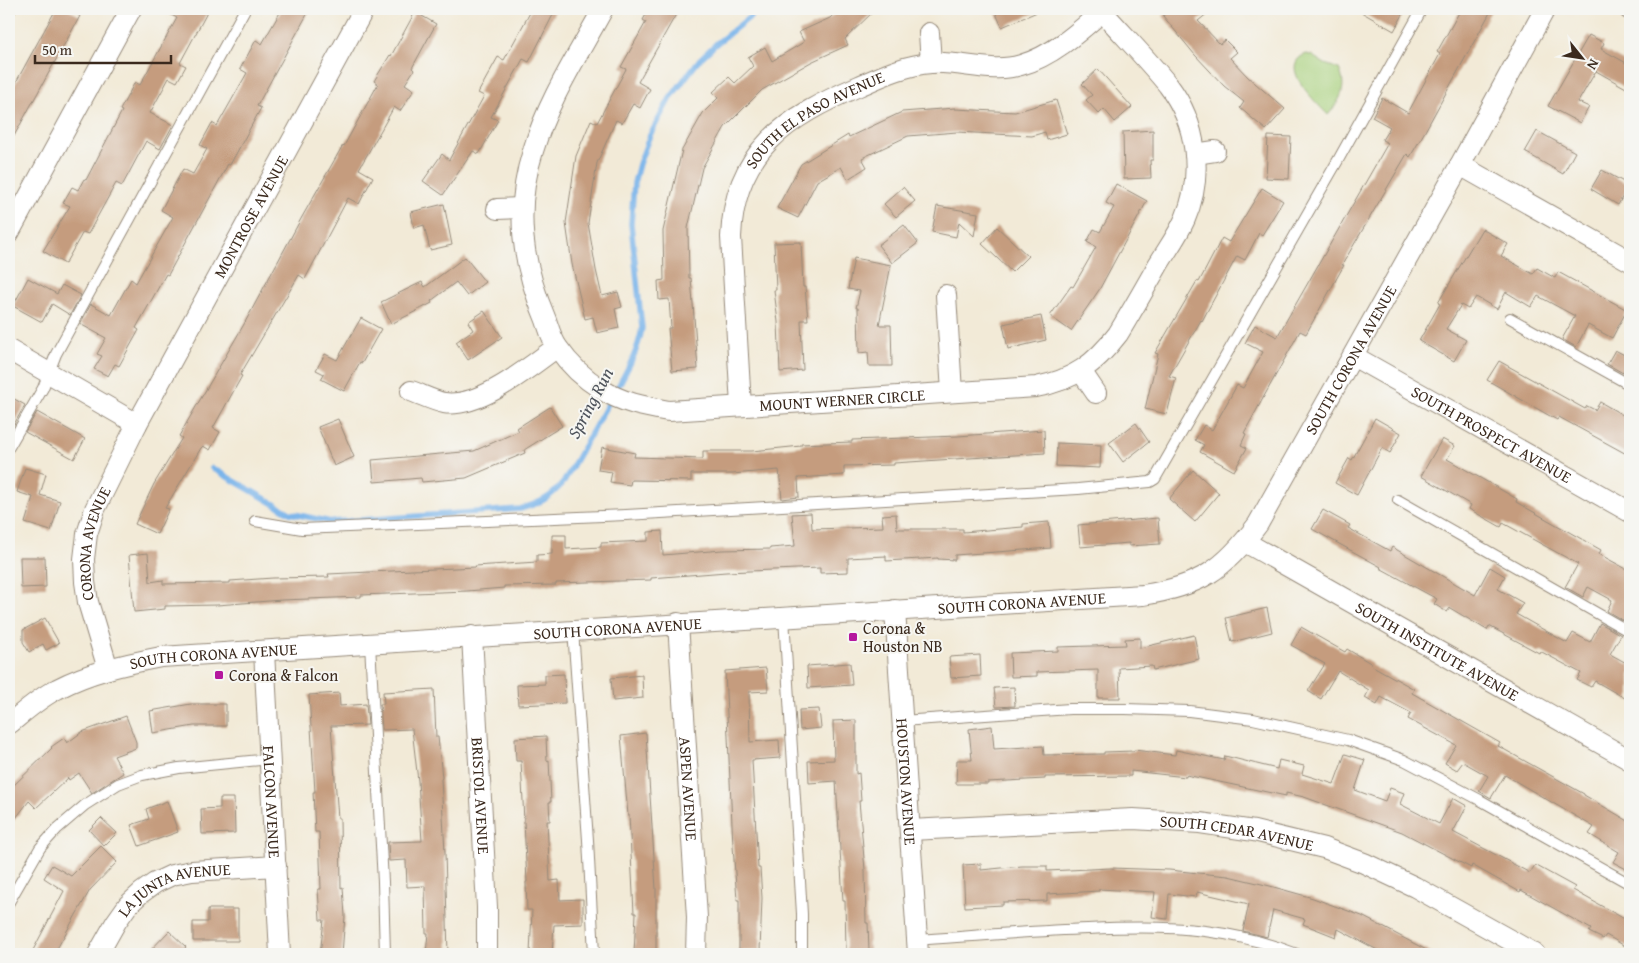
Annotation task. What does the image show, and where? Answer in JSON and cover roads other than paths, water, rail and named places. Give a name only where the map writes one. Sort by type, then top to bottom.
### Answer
[{"type":"street","points":[[9,233],[131,9]]},
{"type":"street","name":"MONTROSE AVENUE","points":[[137,424],[364,9]]},
{"type":"street","name":"MOUNT WERNER CIRCLE","points":[[603,9],[553,100],[532,152],[522,208],[522,236],[538,303],[557,347],[570,363],[602,390],[623,401],[669,411],[1036,388],[1055,384],[1093,363],[1118,334],[1184,220],[1205,152],[1169,86],[1103,10]]},
{"type":"street","name":"SOUTH CORONA AVENUE","points":[[9,724],[55,690],[82,678],[108,669],[161,657],[1143,595],[1188,585],[1228,560],[1258,524],[1460,165],[1545,9]]},
{"type":"street","name":"SOUTH EL PASO AVENUE","points":[[740,406],[731,237],[732,217],[736,195],[745,176],[755,158],[769,141],[786,125],[811,108],[896,70],[931,63],[998,69],[1020,66],[1038,59],[1057,48],[1103,10]]},
{"type":"street","points":[[928,33],[931,63]]},
{"type":"street","points":[[1460,165],[1630,261]]},
{"type":"street","points":[[497,208],[522,208]]},
{"type":"street","points":[[946,295],[952,392]]},
{"type":"street","points":[[411,392],[445,403],[464,401],[482,396],[557,347]]},
{"type":"street","points":[[9,350],[137,424]]},
{"type":"street","name":"SOUTH PROSPECT AVENUE","points":[[1353,356],[1630,512]]},
{"type":"street","points":[[1081,371],[1096,393]]},
{"type":"street","name":"CORONA AVENUE","points":[[108,669],[88,602],[84,559],[95,508],[137,424]]},
{"type":"street","name":"SOUTH INSTITUTE AVENUE","points":[[1244,542],[1630,760]]},
{"type":"street","name":"HOUSTON AVENUE","points":[[894,610],[917,947]]},
{"type":"street","name":"ASPEN AVENUE","points":[[678,623],[697,917],[696,954]]},
{"type":"street","name":"BRISTOL AVENUE","points":[[472,636],[487,907],[487,954]]},
{"type":"street","name":"FALCON AVENUE","points":[[264,651],[280,954]]},
{"type":"street","name":"SOUTH CEDAR AVENUE","points":[[910,830],[1132,819],[1200,823],[1254,831],[1324,848],[1364,863],[1415,887],[1535,954]]},
{"type":"street","name":"LA JUNTA AVENUE","points":[[98,954],[128,905],[155,883],[172,875],[192,871],[276,866]]},
{"type":"lane","points":[[9,447],[43,388],[56,354],[245,9]]},
{"type":"lane","points":[[255,521],[302,529],[587,517],[1078,489],[1150,482],[1155,479],[1332,171],[1422,9]]},
{"type":"lane","points":[[1510,318],[1630,385]]},
{"type":"lane","points":[[1398,500],[1630,632]]},
{"type":"lane","points":[[784,617],[802,914],[802,954]]},
{"type":"lane","points":[[573,630],[594,954]]},
{"type":"lane","points":[[370,644],[385,954]]},
{"type":"lane","points":[[902,721],[1070,709],[1162,710],[1189,711],[1253,719],[1330,736],[1404,760],[1630,884]]},
{"type":"lane","points":[[9,902],[40,848],[57,829],[85,805],[118,784],[142,775],[179,768],[270,759]]},
{"type":"lane","points":[[917,947],[1057,930],[1128,927],[1205,931],[1243,938],[1297,954]]},
{"type":"waterway","name":"Spring Run","points":[[615,392],[635,353],[642,328],[631,224],[634,183],[639,164],[650,135],[669,100],[700,59],[760,9]]},
{"type":"waterway","name":"Spring Run","points":[[212,468],[290,513],[331,522],[520,509],[544,500],[563,483],[610,400]]},
{"type":"place","name":"Corona & Houston NB","points":[[853,637]]},
{"type":"place","name":"Corona & Falcon","points":[[219,675]]}]
